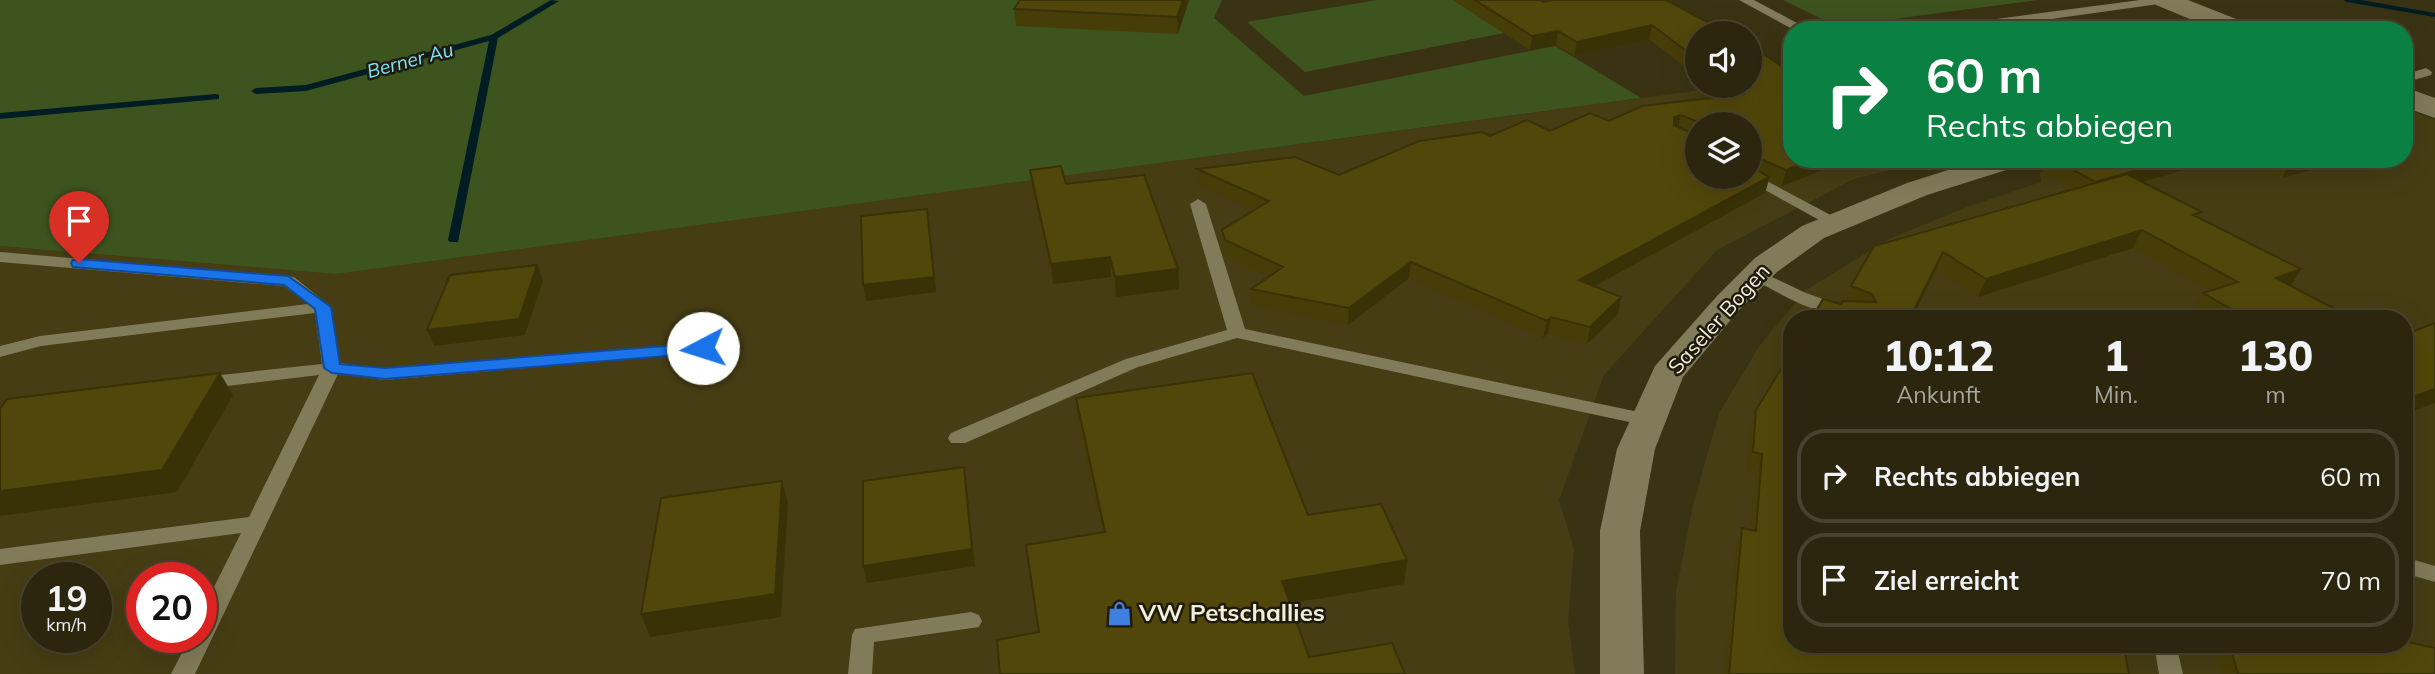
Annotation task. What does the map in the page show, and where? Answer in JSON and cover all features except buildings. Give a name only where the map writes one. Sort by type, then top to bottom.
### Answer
[{"type":"street","points":[[2165,0],[2218,21]]},
{"type":"street","points":[[2413,100],[2435,109]]},
{"type":"street","name":"Saseler Bogen","points":[[1622,674],[1620,531],[1636,449],[1667,374],[1766,265],[1813,232],[1917,188],[1983,168]]},
{"type":"lane","points":[[1745,0],[1786,21]]},
{"type":"lane","points":[[2010,21],[2165,0]]},
{"type":"lane","points":[[2413,76],[2426,72]]},
{"type":"lane","points":[[1762,183],[1835,223]]},
{"type":"lane","points":[[1198,204],[1237,332]]},
{"type":"lane","points":[[0,257],[288,281],[323,307],[332,368],[217,604]]},
{"type":"lane","points":[[1757,275],[1800,297],[1837,310]]},
{"type":"lane","points":[[0,352],[40,341],[323,307]]},
{"type":"lane","points":[[958,438],[1132,363],[1237,332],[1648,419]]},
{"type":"lane","points":[[180,385],[332,368],[385,374],[703,348]]},
{"type":"lane","points":[[0,557],[257,523]]},
{"type":"lane","points":[[2413,568],[2435,574]]},
{"type":"lane","points":[[860,674],[863,635],[971,621]]},
{"type":"lane","points":[[183,674],[193,653]]},
{"type":"lane","points":[[2167,653],[2171,674]]},
{"type":"shaded area","points":[[1685,92],[1685,98],[1757,98],[1783,143],[1783,168],[1899,168],[1854,179],[1717,250],[1604,375],[1559,500],[1574,549],[1568,620],[1575,674],[0,674],[0,246],[336,274]]},
{"type":"shaded area","points":[[2413,112],[2435,120],[2435,674],[1675,674],[1676,592],[1693,505],[1719,413],[1760,345],[1783,318],[1783,653],[2413,653],[2413,310],[1789,310],[1806,290],[1889,239],[1967,207],[2041,182],[2040,173],[2058,168],[2413,168]]},
{"type":"green space","points":[[0,0],[1222,0],[1214,18],[1304,96],[1555,46],[1641,98],[336,274],[0,246]]},
{"type":"green space","points":[[1377,0],[1453,0],[1504,33],[1305,72],[1247,22]]},
{"type":"green space","points":[[1783,0],[2038,0],[1879,21],[1820,21],[1824,20]]},
{"type":"waterway","name":"Berner Au","points":[[2347,0],[2435,15]]},
{"type":"waterway","name":"Berner Au","points":[[494,37],[555,1]]},
{"type":"waterway","name":"Berner Au","points":[[256,91],[306,88],[494,37]]},
{"type":"waterway","points":[[454,240],[494,37]]},
{"type":"waterway","name":"Berner Au","points":[[0,116],[216,97]]},
{"type":"place","name":"VW Petschallies","points":[[1119,613]]},
{"type":"route","points":[[79,263],[288,281],[323,307],[332,368],[385,374],[703,348]]}]
